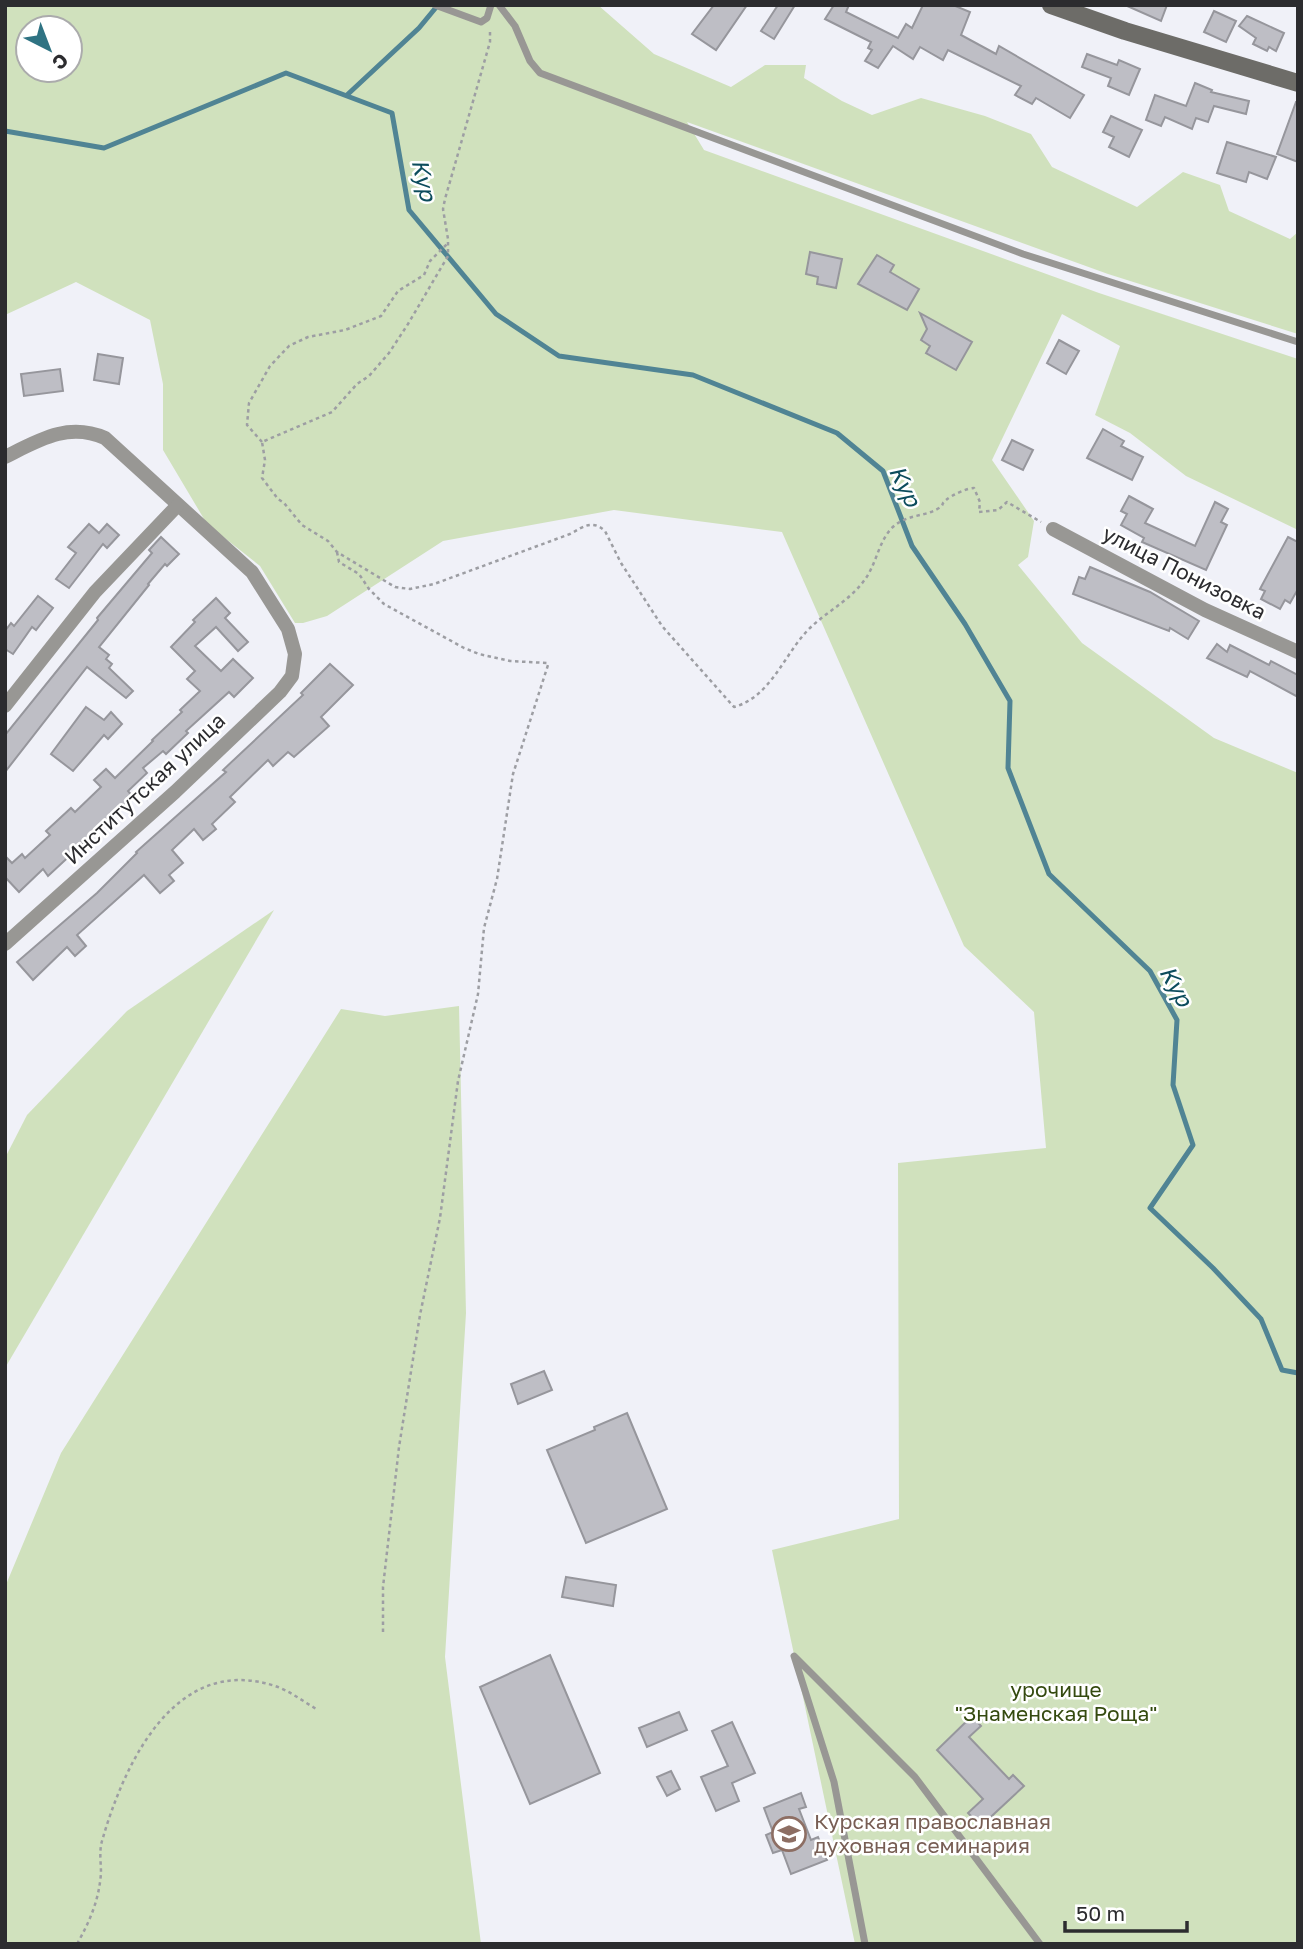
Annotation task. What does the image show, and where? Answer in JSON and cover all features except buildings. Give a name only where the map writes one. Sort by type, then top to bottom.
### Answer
[{"type":"main road","points":[[1051,5],[1077,9],[1298,83]]},
{"type":"street","points":[[5,457],[52,436],[77,430],[90,432],[105,439],[177,506],[95,592],[5,706]]},
{"type":"street","name":"Институтская улица","points":[[5,944],[175,792],[280,692],[292,676],[295,653],[288,629],[252,572],[177,506]]},
{"type":"street","name":"улица Понизовка","points":[[1053,529],[1205,610],[1298,652]]},
{"type":"lane","points":[[435,5],[481,22],[487,18],[491,5]]},
{"type":"lane","points":[[499,5],[514,26],[530,61],[541,73],[1023,254],[1298,342]]},
{"type":"lane","points":[[865,1944],[834,1782],[794,1656],[915,1777],[1040,1944]]},
{"type":"path","points":[[262,442],[332,412],[357,384],[369,376],[389,353],[449,256],[443,209],[490,42],[487,18]]},
{"type":"path","points":[[449,243],[430,261],[424,275],[398,291],[381,316],[345,330],[309,337],[296,342],[283,352],[270,366],[249,402],[247,425],[262,442],[265,460],[262,478],[269,489],[302,525],[328,541],[337,552],[395,587],[410,589],[434,584],[570,534],[589,523],[599,526],[605,531],[642,598],[662,626],[734,707],[746,704],[757,696],[808,630],[839,606],[863,582],[884,538],[902,520],[936,510],[946,499],[968,488],[974,488],[980,502],[979,512],[998,510],[1007,502],[1053,529]]},
{"type":"path","points":[[337,552],[339,562],[359,574],[384,604],[457,644],[494,658],[547,664],[513,774],[497,879],[484,928],[478,994],[458,1081],[440,1218],[420,1315],[399,1447],[383,1587],[383,1632]]},
{"type":"path","points":[[77,1944],[92,1917],[101,1875],[101,1844],[123,1780],[143,1744],[171,1710],[197,1689],[220,1682],[250,1682],[276,1687],[318,1710]]},
{"type":"green space","name":"урочище \"Знаменская Роща\"","points":[[5,5],[598,5],[654,54],[731,87],[765,65],[806,65],[804,78],[872,115],[921,98],[985,116],[1031,134],[1052,167],[1137,207],[1183,172],[1220,185],[1229,211],[1290,239],[1298,232],[1298,334],[1108,274],[687,122],[704,150],[1099,293],[1298,359],[1298,530],[1186,476],[1130,433],[1095,415],[1120,346],[1062,314],[992,460],[1034,521],[1028,557],[1018,565],[1082,643],[1214,738],[1298,773],[1298,1944],[855,1944],[772,1550],[899,1519],[898,1163],[1046,1148],[1034,1012],[964,946],[782,532],[614,510],[443,541],[327,616],[295,623],[260,566],[207,524],[163,450],[163,384],[150,320],[76,282],[5,315]]},
{"type":"green space","points":[[274,910],[5,1368],[5,1158],[27,1115],[127,1011]]},
{"type":"green space","points":[[459,1006],[466,1313],[445,1657],[481,1944],[5,1944],[5,1587],[61,1453],[341,1009],[385,1016]]},
{"type":"waterway","points":[[347,95],[419,28],[438,5]]},
{"type":"waterway","name":"Кур","points":[[5,131],[104,148],[286,73],[392,113],[409,210],[496,314],[559,356],[693,375],[837,433],[883,471],[912,546],[965,624],[1010,701],[1008,768],[1049,874],[1150,971],[1177,1020],[1173,1085],[1193,1145],[1150,1208],[1213,1268],[1261,1319],[1282,1370],[1298,1373]]},
{"type":"place","name":"Курская православная духовная семинария","points":[[789,1834]]}]
